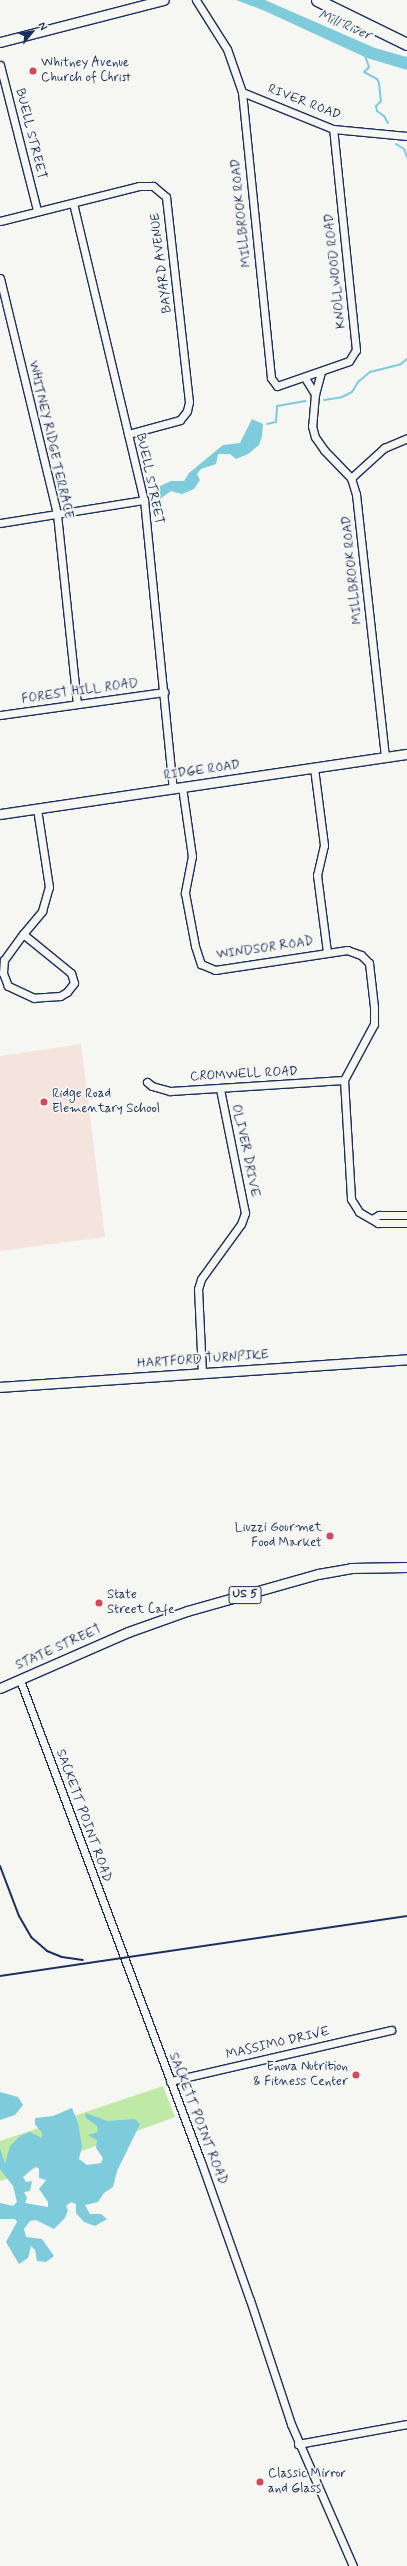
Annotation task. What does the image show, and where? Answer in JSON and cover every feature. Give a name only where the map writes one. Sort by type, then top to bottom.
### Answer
[{"type":"highway","points":[[317,0],[407,44]]},
{"type":"highway","points":[[332,0],[407,36]]},
{"type":"main road","points":[[0,42],[164,0]]},
{"type":"main road","name":"RIDGE ROAD","points":[[0,814],[407,754]]},
{"type":"main road","name":"HARTFORD TURNPIKE","points":[[0,1387],[407,1359]]},
{"type":"main road","name":"STATE STREET","points":[[0,1688],[128,1632],[188,1611],[318,1574],[351,1568],[407,1567]]},
{"type":"street","name":"MILLBROOK ROAD","points":[[196,0],[227,49],[242,92],[271,378],[278,386],[305,378]]},
{"type":"street","name":"BUELL STREET","points":[[0,64],[37,210]]},
{"type":"street","name":"RIVER ROAD","points":[[242,92],[333,129],[407,136]]},
{"type":"street","name":"KNOLLWOOD ROAD","points":[[305,378],[349,361],[356,350],[333,129]]},
{"type":"street","name":"BAYARD AVENUE","points":[[0,221],[37,210],[73,203],[139,186],[153,186],[166,197],[189,402],[187,411],[180,420],[128,434]]},
{"type":"street","name":"BUELL STREET","points":[[73,203],[144,500],[164,692],[178,788]]},
{"type":"street","name":"WHITNEY RIDGE TERRACE","points":[[0,278],[57,514],[77,704]]},
{"type":"street","name":"MILLBROOK ROAD","points":[[321,372],[315,394],[312,426],[315,437],[351,478],[356,494],[385,757]]},
{"type":"street","points":[[305,378],[315,394]]},
{"type":"street","points":[[351,478],[384,448],[407,438]]},
{"type":"street","points":[[0,523],[144,500]]},
{"type":"street","name":"FOREST HILL ROAD","points":[[0,716],[164,692]]},
{"type":"street","name":"WINDSOR ROAD","points":[[178,788],[192,856],[186,893],[195,946],[201,964],[215,970],[327,952],[317,875],[324,845],[314,768]]},
{"type":"street","points":[[22,934],[71,973],[74,983],[67,992],[53,997],[34,998],[8,986],[3,973],[4,960],[22,934],[42,911],[49,887],[37,808]]},
{"type":"street","points":[[327,952],[354,952],[365,959],[371,967],[374,1007],[372,1030],[344,1080],[351,1199],[359,1212],[378,1223],[407,1223]]},
{"type":"street","name":"CROMWELL ROAD","points":[[147,1082],[152,1086],[170,1091],[344,1080]]},
{"type":"street","name":"OLIVER DRIVE","points":[[202,1373],[198,1289],[201,1279],[241,1224],[245,1213],[220,1089]]},
{"type":"street","points":[[372,1219],[379,1215],[407,1215]]},
{"type":"street","name":"SACKETT POINT ROAD","points":[[20,1680],[250,2300],[298,2444],[352,2566]]},
{"type":"street","name":"MASSIMO DRIVE","points":[[170,2082],[391,2030]]},
{"type":"street","points":[[298,2444],[407,2424]]},
{"type":"shaded area","name":"Ridge Road Elementary School","points":[[81,1044],[105,1237],[0,1251],[0,1056]]},
{"type":"green space","points":[[163,2086],[175,2117],[0,2181],[0,2141]]},
{"type":"water","points":[[236,0],[265,0],[375,48],[407,57],[407,70],[367,58],[265,11]]},
{"type":"water","points":[[252,419],[263,424],[262,436],[259,445],[248,454],[236,459],[230,454],[218,454],[216,464],[201,469],[197,474],[200,480],[194,489],[182,494],[171,491],[160,499],[156,496],[160,486],[171,481],[184,481],[189,473],[223,445],[240,443]]},
{"type":"water","points":[[0,2092],[18,2097],[23,2105],[15,2115],[0,2120]]},
{"type":"water","points":[[72,2108],[78,2123],[82,2146],[79,2159],[87,2165],[101,2163],[103,2158],[96,2148],[97,2140],[88,2135],[98,2132],[97,2126],[85,2117],[86,2113],[107,2121],[135,2119],[140,2124],[117,2171],[113,2187],[104,2193],[98,2202],[85,2205],[90,2214],[101,2214],[107,2219],[95,2226],[84,2222],[76,2213],[76,2204],[71,2202],[66,2206],[68,2210],[65,2218],[54,2229],[36,2220],[30,2221],[24,2229],[26,2237],[42,2239],[54,2256],[46,2262],[37,2261],[35,2250],[31,2246],[28,2258],[19,2264],[6,2242],[17,2222],[15,2219],[0,2219],[0,2203],[13,2206],[17,2202],[13,2186],[0,2169],[0,2148],[5,2164],[10,2146],[20,2136],[30,2132],[42,2138],[42,2133],[35,2124],[35,2118],[53,2116]],"holes":[[[36,2166],[39,2169],[39,2178],[46,2180],[39,2189],[48,2202],[48,2207],[25,2203],[27,2198],[24,2192],[30,2191],[32,2181],[26,2182],[23,2177]]]},
{"type":"waterway","points":[[365,56],[369,67],[364,72],[377,79],[379,83],[381,101],[376,106],[377,111],[384,116],[388,123]]},
{"type":"waterway","points":[[396,144],[404,149],[407,157]]},
{"type":"waterway","points":[[324,400],[342,397],[352,392],[358,382],[370,372],[401,364],[407,359]]},
{"type":"waterway","points":[[267,424],[276,422],[277,406],[306,401]]},
{"type":"railway","points":[[0,1866],[19,1916],[31,1937],[47,1951],[62,1957],[83,1960]]},
{"type":"railway","points":[[0,1976],[407,1916]]},
{"type":"place","name":"Whitney Avenue Church of Christ","points":[[33,71]]},
{"type":"place","name":"Ridge Road Elementary School","points":[[44,1102]]},
{"type":"place","name":"Liuzzi Gourmet Food Market","points":[[330,1536]]},
{"type":"place","name":"State Street Cafe","points":[[99,1603]]},
{"type":"place","name":"Enova Nutrition & Fitness Center","points":[[356,2075]]},
{"type":"place","name":"Classic Mirror and Glass","points":[[260,2482]]},
{"type":"water label","name":"Mill River","points":[[345,25]]}]
